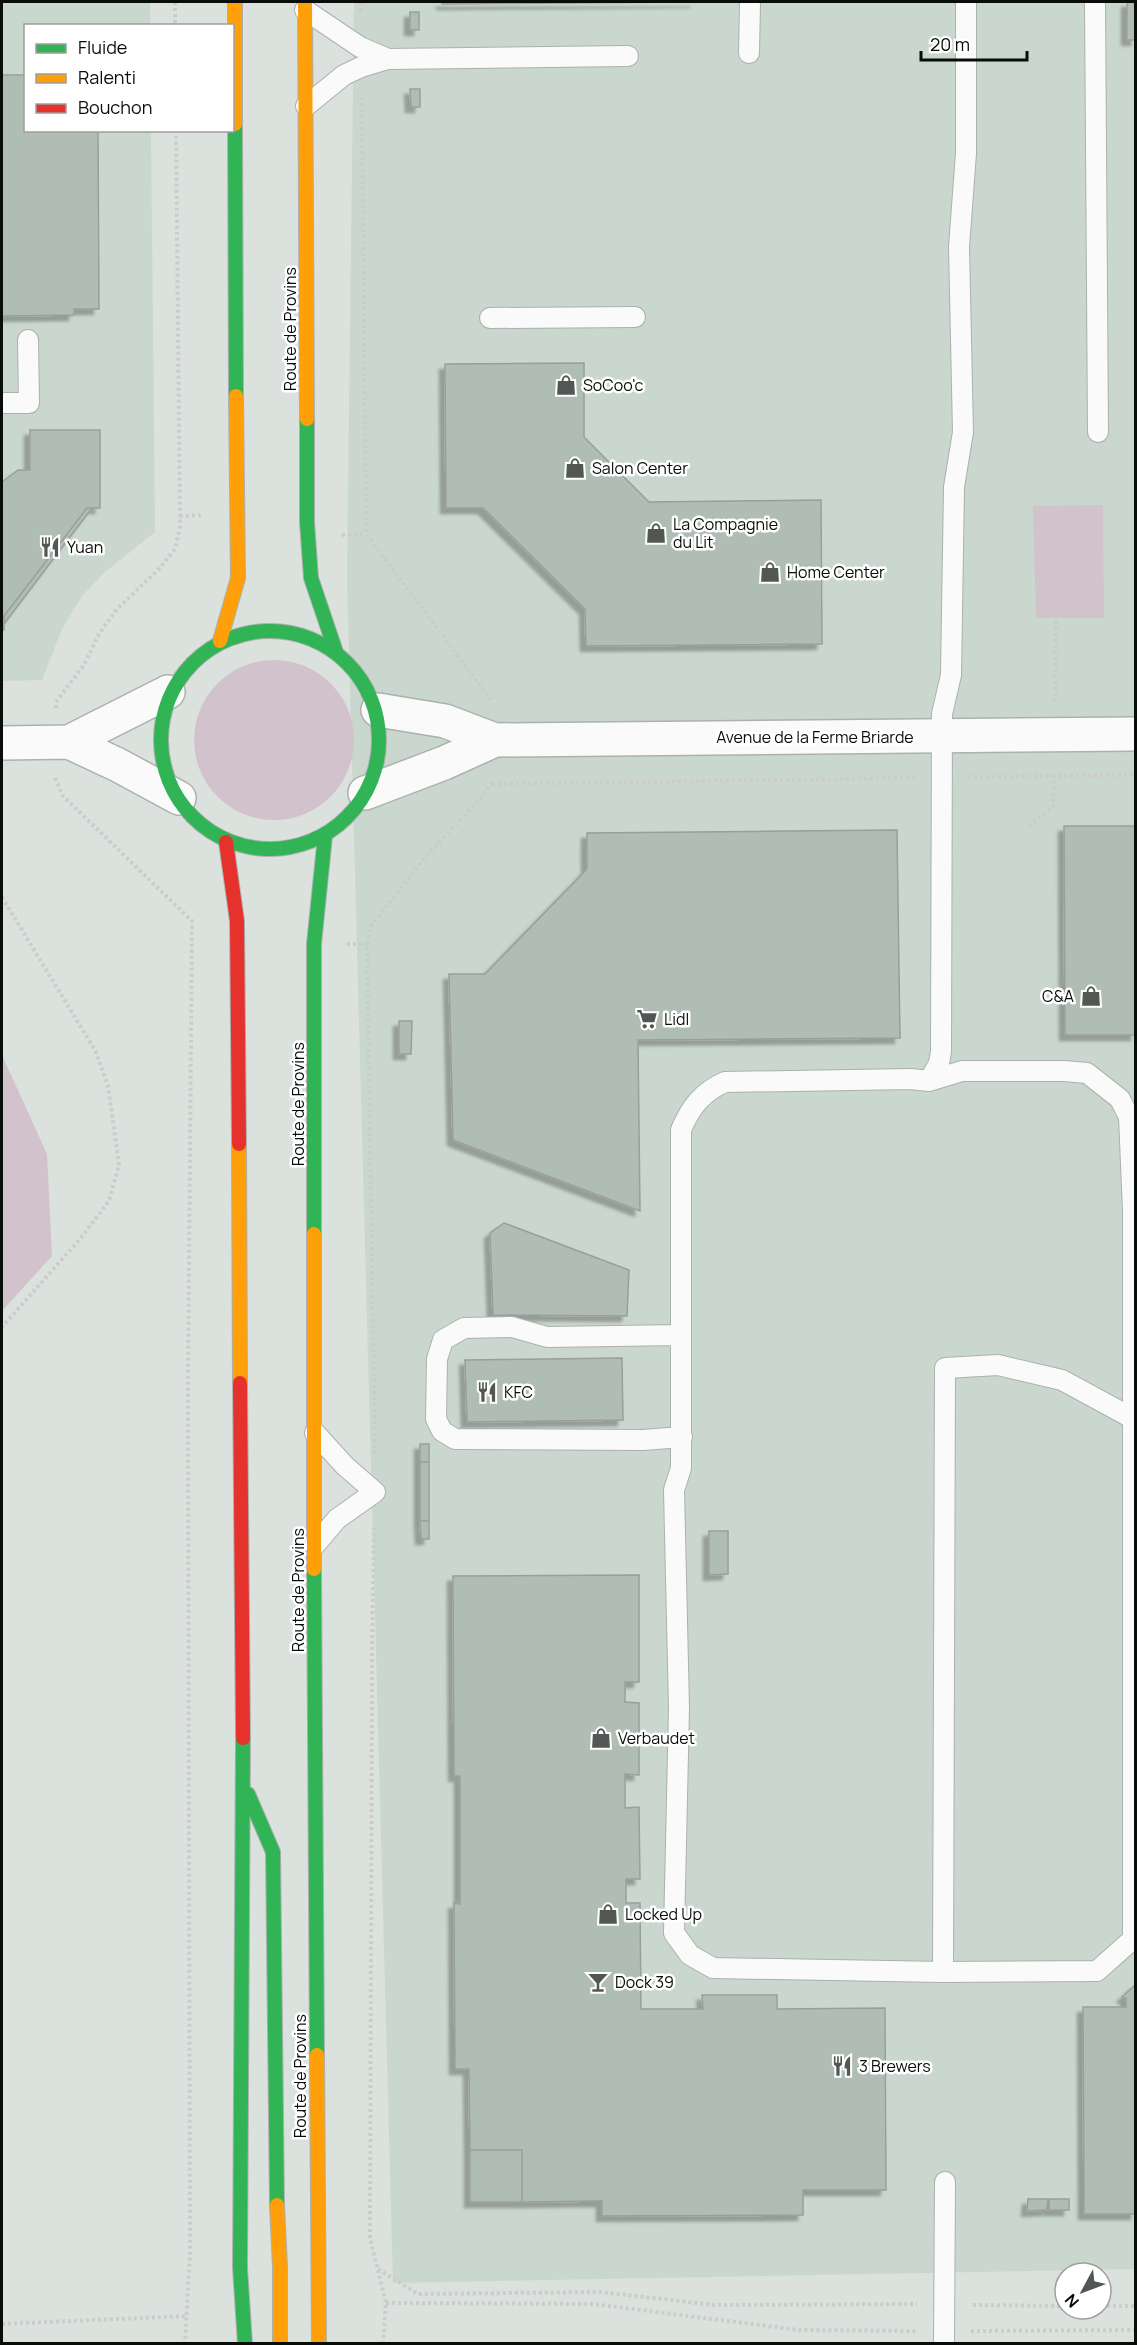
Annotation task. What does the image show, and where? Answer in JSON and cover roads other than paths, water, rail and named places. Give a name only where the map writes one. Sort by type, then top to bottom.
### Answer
[{"type":"main road","points":[[220,642],[238,578],[235,317],[236,2]]},
{"type":"main road","name":"Route de Provins","points":[[305,6],[307,522],[311,578],[336,652]]},
{"type":"main road","points":[[246,633],[293,633],[336,652],[359,677],[378,710],[383,742],[373,778],[354,812],[325,836],[276,851],[226,842],[200,822],[179,798],[163,771],[160,726],[168,693],[183,673],[220,642],[246,633]]},
{"type":"main road","name":"Route de Provins","points":[[318,2343],[314,944],[325,836]]},
{"type":"main road","points":[[226,842],[237,921],[243,1784],[240,2268],[245,2343]]},
{"type":"main road","points":[[243,1784],[273,1852],[276,2195],[280,2267],[280,2343]]},
{"type":"street","points":[[2,743],[69,742],[168,693]]},
{"type":"street","name":"Avenue de la Ferme Briarde","points":[[378,710],[445,721],[495,740],[1136,735]]},
{"type":"street","name":"Avenue de la Ferme Briarde","points":[[365,793],[444,763],[495,740]]},
{"type":"street","points":[[69,742],[179,798]]},
{"type":"lane","points":[[749,53],[750,2]]},
{"type":"lane","points":[[929,1081],[939,1063],[941,1052],[941,736],[942,714],[951,675],[954,487],[963,432],[959,247],[966,153],[966,2]]},
{"type":"lane","points":[[1095,2],[1098,432]]},
{"type":"lane","points":[[305,6],[361,57],[388,59],[628,56]]},
{"type":"lane","points":[[306,106],[344,75],[361,57]]},
{"type":"lane","points":[[490,318],[634,317]]},
{"type":"lane","points":[[2,403],[29,403],[28,340]]},
{"type":"lane","points":[[962,1071],[1087,1073],[1120,1099],[1129,1117],[1134,1211],[1133,1939],[1097,1971],[943,1972],[712,1968],[690,1955],[674,1933],[679,1708],[674,1490],[681,1468],[682,1437],[681,1130],[690,1110],[706,1092],[724,1082],[911,1079],[929,1081],[962,1071]]},
{"type":"lane","points":[[680,1335],[547,1337],[512,1327],[464,1328],[443,1340],[436,1359],[436,1419],[442,1431],[455,1439],[643,1440],[682,1437]]},
{"type":"lane","points":[[943,1972],[945,1368],[998,1365],[1062,1380],[1132,1418]]},
{"type":"lane","points":[[314,1545],[337,1519],[375,1492],[345,1466],[315,1433]]},
{"type":"lane","points":[[944,2337],[945,2182]]},
{"type":"place","name":"SoCoo'c","points":[[566,385]]},
{"type":"place","name":"Salon Center","points":[[575,468]]},
{"type":"place","name":"La Compagnie du Lit","points":[[656,533]]},
{"type":"place","name":"Yuan","points":[[50,547]]},
{"type":"place","name":"Home Center","points":[[770,572]]},
{"type":"place","name":"C&A","points":[[1091,996]]},
{"type":"place","name":"Lidl","points":[[647,1019]]},
{"type":"place","name":"KFC","points":[[487,1392]]},
{"type":"place","name":"Verbaudet","points":[[601,1738]]},
{"type":"place","name":"Locked Up","points":[[608,1914]]},
{"type":"place","name":"Dock 39","points":[[598,1982]]},
{"type":"place","name":"3 Brewers","points":[[842,2066]]}]
